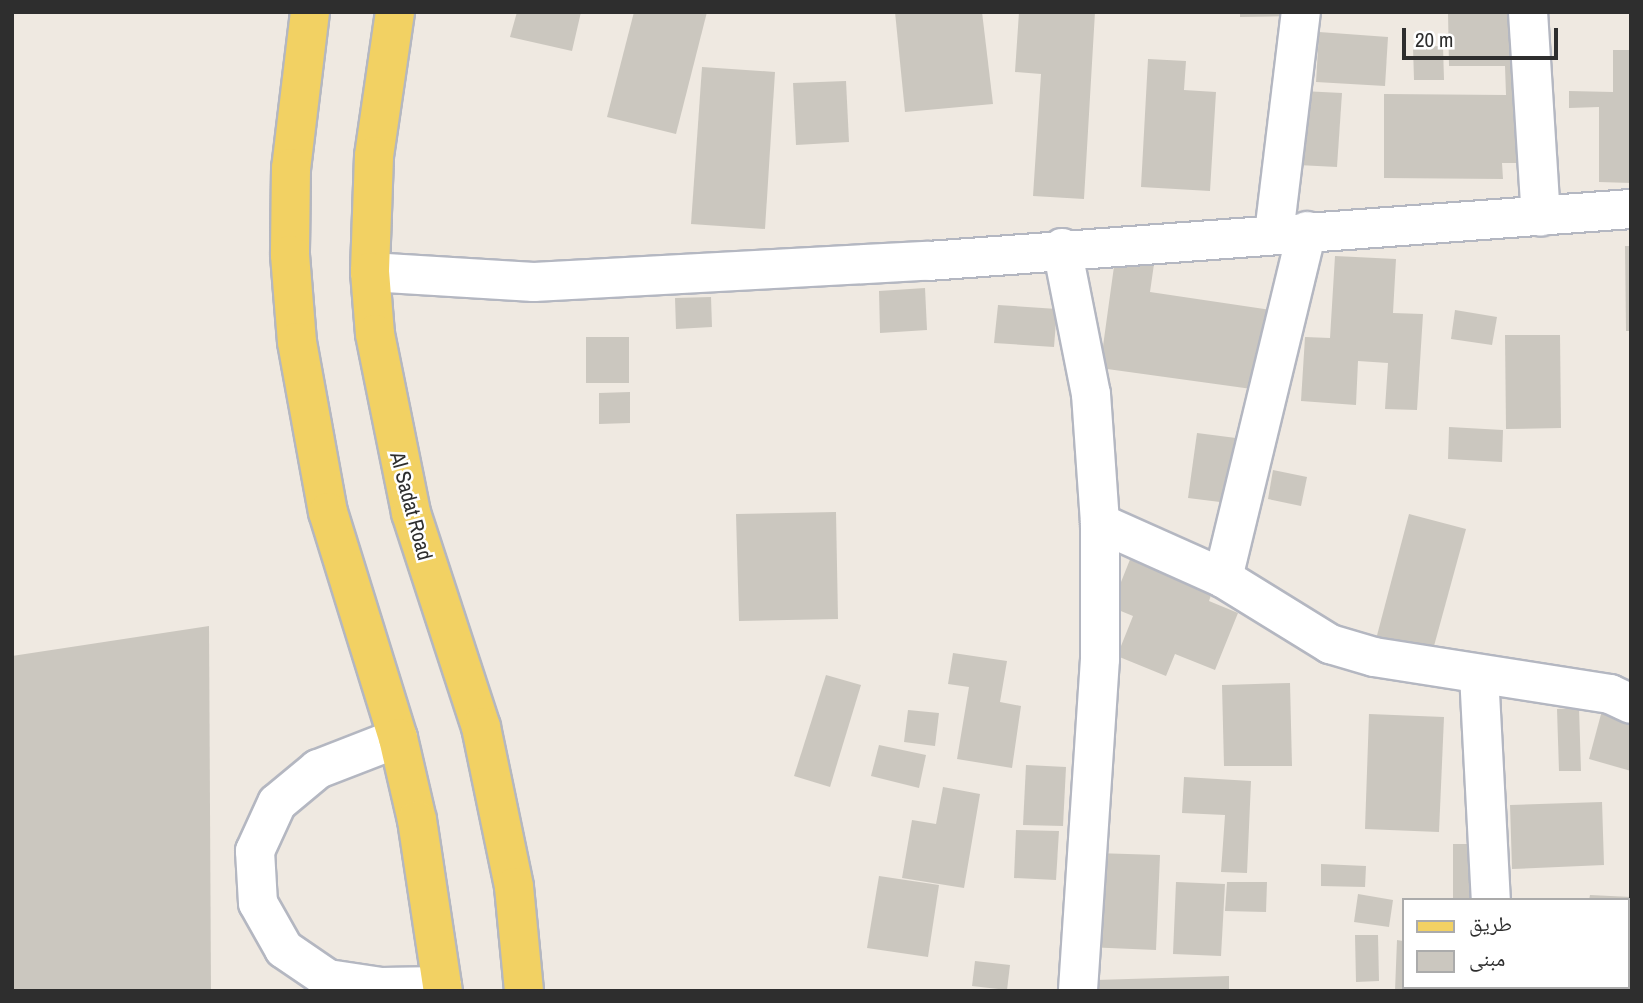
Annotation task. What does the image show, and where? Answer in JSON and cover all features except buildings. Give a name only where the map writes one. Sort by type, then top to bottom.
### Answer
[{"type":"main road","points":[[310,12],[291,168],[290,255],[297,342],[328,512],[398,738],[417,820],[443,988]]},
{"type":"main road","name":"Al Sadat Road","points":[[395,12],[374,156],[370,272],[375,334],[396,454],[428,571],[481,727],[514,887],[524,991]]},
{"type":"street","points":[[1223,578],[1291,233],[1301,12]]},
{"type":"street","points":[[1528,12],[1541,217]]},
{"type":"street","points":[[370,272],[534,282],[915,262],[1062,248],[1631,209]]},
{"type":"street","points":[[1062,248],[1091,394],[1100,523],[1100,672],[1078,991]]},
{"type":"street","points":[[1100,523],[1223,578],[1329,644],[1374,657],[1610,694],[1631,704]]},
{"type":"street","points":[[1479,674],[1491,898]]},
{"type":"street","points":[[398,738],[317,769],[277,803],[255,851],[258,903],[284,949],[328,979],[381,987],[443,988]]}]
